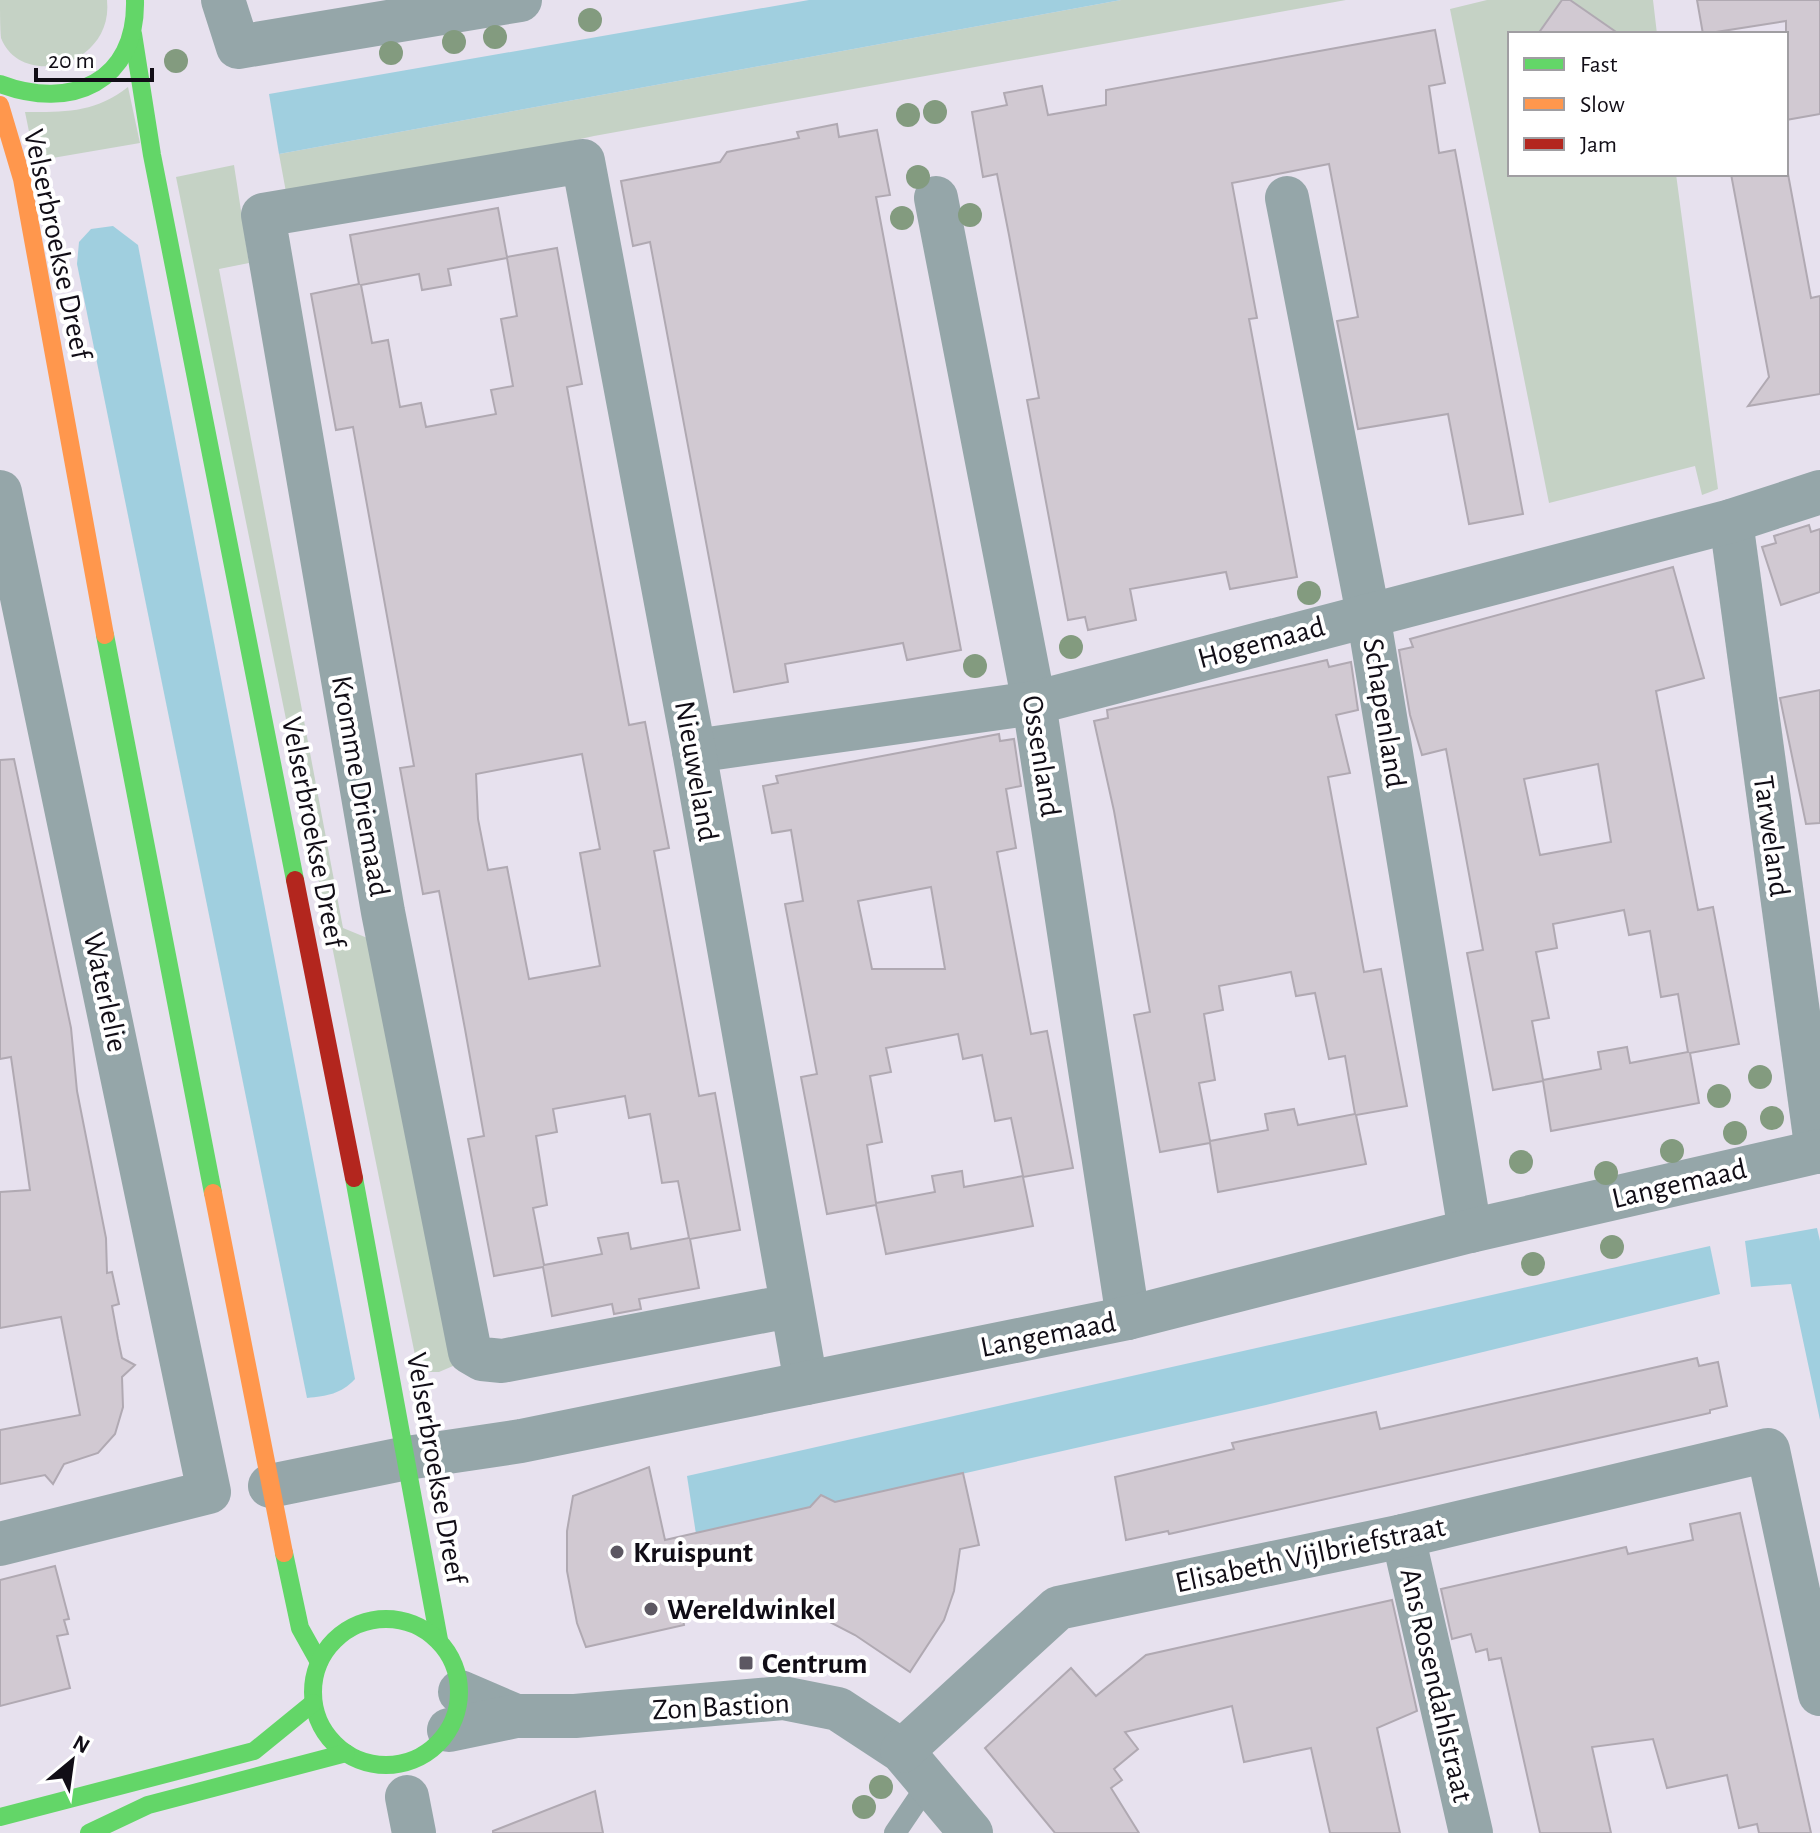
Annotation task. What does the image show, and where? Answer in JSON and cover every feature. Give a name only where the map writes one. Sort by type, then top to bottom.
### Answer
[{"type":"main road","name":"Velserbroekse Dreef","points":[[135,0],[133,34],[155,170],[407,1458],[439,1640]]},
{"type":"main road","points":[[0,84],[17,93],[46,98],[75,94],[100,81],[120,60],[133,34]]},
{"type":"main road","name":"Velserbroekse Dreef","points":[[0,105],[22,179],[72,462],[270,1486],[300,1628],[319,1662]]},
{"type":"main road","points":[[383,1618],[403,1621],[439,1640],[454,1664],[454,1711],[437,1745],[403,1763],[364,1762],[346,1753],[331,1740],[319,1723],[313,1703],[313,1683],[319,1662],[345,1631],[363,1622],[383,1618]]},
{"type":"main road","points":[[0,1817],[254,1751],[313,1703]]},
{"type":"main road","points":[[89,1833],[148,1805],[346,1753]]},
{"type":"street","points":[[223,0],[238,47],[520,0]]},
{"type":"street","name":"Nieuweland","points":[[583,161],[694,751],[806,1383]]},
{"type":"street","name":"Kromme Driemaad","points":[[583,161],[263,215],[381,897],[470,1352],[482,1359],[502,1361],[790,1306]]},
{"type":"street","name":"Ossenland","points":[[936,198],[1034,703],[1128,1318]]},
{"type":"street","name":"Schapenland","points":[[1287,198],[1368,614],[1470,1231]]},
{"type":"street","name":"Waterlelie","points":[[0,492],[209,1492],[0,1544]]},
{"type":"street","name":"Hogemaad","points":[[694,751],[1034,703],[1731,521],[1820,492]]},
{"type":"street","name":"Tarweland","points":[[1731,521],[1755,717],[1819,1152]]},
{"type":"street","name":"Langemaad","points":[[270,1486],[407,1458],[521,1441],[1128,1318],[1470,1231],[1819,1152]]},
{"type":"street","name":"Elisabeth Vijlbriefstraat","points":[[916,1766],[1058,1608],[1403,1536],[1768,1450],[1820,1694]]},
{"type":"street","name":"Ans Rosendahlstraat","points":[[1403,1536],[1471,1833]]},
{"type":"street","name":"Zon Bastion","points":[[454,1711],[516,1716],[575,1716],[783,1698],[838,1709],[916,1766],[971,1833]]},
{"type":"lane","points":[[895,1833],[916,1766]]},
{"type":"green space","points":[[0,0],[107,0],[105,23],[96,41],[82,55],[64,63],[45,66],[27,63],[12,54],[1,38]]},
{"type":"green space","points":[[1121,0],[1346,0],[594,136],[288,203],[279,154]]},
{"type":"green space","points":[[1487,0],[1653,0],[1657,32],[1508,32],[1508,176],[1676,176],[1718,489],[1702,495],[1695,466],[1549,503],[1450,9]]},
{"type":"green space","points":[[128,87],[140,143],[35,161],[25,112],[79,109],[104,102]]},
{"type":"green space","points":[[234,165],[249,263],[219,269],[343,928],[382,944],[460,1363],[439,1372],[427,1372],[416,1360],[176,177]]},
{"type":"water","points":[[809,0],[1121,0],[279,154],[269,94]]},
{"type":"water","points":[[113,226],[138,245],[355,1379],[339,1391],[321,1396],[307,1398],[77,264],[79,242],[91,229]]},
{"type":"water","points":[[1817,1228],[1820,1241],[1820,1420],[1791,1284],[1751,1287],[1745,1241]]},
{"type":"water","points":[[1710,1246],[1720,1294],[1266,1405],[696,1534],[687,1476]]},
{"type":"building","points":[[1562,0],[1570,0],[1616,32],[1539,32]]},
{"type":"building","points":[[1697,0],[1820,0],[1820,114],[1788,120],[1786,21],[1703,32]]},
{"type":"building","points":[[1435,30],[1445,83],[1429,86],[1439,153],[1455,150],[1523,514],[1469,524],[1448,414],[1358,429],[1337,321],[1358,317],[1329,164],[1232,183],[1257,318],[1249,319],[1297,577],[1230,589],[1226,572],[1130,589],[1136,620],[1088,630],[1085,617],[1068,620],[1027,400],[1039,398],[1009,235],[997,174],[983,177],[972,112],[1007,105],[1004,93],[1042,86],[1048,115],[1106,105],[1106,90]]},
{"type":"building","points":[[837,124],[839,137],[877,130],[890,195],[876,197],[961,650],[907,660],[903,643],[785,664],[788,682],[734,692],[650,242],[633,246],[621,181],[720,162],[727,152],[799,138],[797,132]]},
{"type":"building","points":[[1788,174],[1811,298],[1820,296],[1820,394],[1748,406],[1769,377],[1731,176]]},
{"type":"building","points":[[498,208],[507,257],[557,248],[582,384],[567,387],[629,725],[645,722],[669,848],[654,851],[699,1096],[715,1093],[740,1230],[690,1239],[699,1288],[639,1299],[641,1309],[614,1314],[612,1304],[552,1316],[543,1267],[494,1276],[468,1139],[484,1136],[439,891],[423,894],[400,768],[414,766],[353,427],[336,430],[311,294],[359,284],[350,235]],"holes":[[[507,258],[517,316],[501,319],[513,386],[491,390],[496,414],[426,427],[421,403],[400,407],[388,340],[372,343],[361,285],[419,274],[422,290],[451,285],[448,269]],[[582,754],[600,849],[580,853],[600,966],[529,979],[507,867],[488,870],[478,819],[476,774]],[[625,1096],[629,1118],[650,1114],[662,1183],[678,1181],[689,1238],[631,1249],[628,1233],[598,1238],[602,1254],[544,1265],[533,1208],[547,1205],[536,1136],[557,1132],[553,1109]]]},
{"type":"building","points":[[1809,525],[1811,532],[1820,529],[1820,592],[1781,605],[1762,547],[1776,543],[1774,536]]},
{"type":"building","points":[[1673,567],[1704,678],[1656,691],[1698,910],[1713,907],[1739,1044],[1690,1053],[1699,1103],[1551,1131],[1543,1081],[1493,1090],[1467,953],[1483,950],[1446,749],[1422,755],[1410,715],[1399,650],[1413,647],[1410,639]],"holes":[[[1598,764],[1611,842],[1540,855],[1524,779]],[[1624,910],[1629,935],[1650,931],[1661,997],[1678,994],[1688,1052],[1630,1063],[1627,1047],[1598,1052],[1601,1069],[1543,1080],[1532,1021],[1549,1018],[1536,952],[1557,948],[1553,924]]]},
{"type":"building","points":[[1327,660],[1329,667],[1351,662],[1358,710],[1336,715],[1350,773],[1328,777],[1364,972],[1381,969],[1407,1106],[1356,1115],[1366,1164],[1218,1192],[1210,1143],[1160,1152],[1134,1015],[1150,1012],[1114,811],[1094,721],[1108,718],[1107,710]],"holes":[[[1291,972],[1296,996],[1315,993],[1329,1059],[1345,1056],[1355,1114],[1298,1125],[1294,1109],[1265,1114],[1268,1130],[1210,1141],[1199,1083],[1215,1080],[1204,1014],[1223,1010],[1219,986]]]},
{"type":"building","points":[[1820,690],[1820,823],[1806,824],[1780,698]]},
{"type":"building","points":[[999,734],[1000,741],[1014,739],[1021,786],[1006,789],[1016,848],[997,852],[1031,1034],[1047,1031],[1073,1168],[1023,1177],[1033,1226],[886,1254],[876,1205],[827,1214],[801,1077],[817,1074],[785,904],[803,901],[791,830],[772,833],[763,786],[778,783],[776,776]],"holes":[[[931,887],[945,969],[872,969],[858,901]],[[958,1034],[963,1059],[982,1055],[995,1121],[1011,1118],[1023,1176],[964,1187],[962,1171],[932,1176],[935,1192],[876,1203],[867,1145],[882,1142],[870,1076],[891,1072],[886,1048]]]},
{"type":"building","points":[[14,759],[71,1028],[77,1091],[106,1238],[107,1273],[112,1272],[119,1304],[112,1306],[118,1339],[122,1358],[135,1365],[122,1377],[123,1407],[115,1434],[98,1453],[64,1464],[53,1484],[45,1475],[0,1484],[0,1430],[80,1415],[61,1317],[0,1328],[0,1192],[30,1190],[11,1057],[0,1059],[0,760]]},
{"type":"building","points":[[1697,1358],[1699,1366],[1718,1362],[1727,1406],[1710,1410],[1710,1413],[1169,1534],[1168,1531],[1126,1540],[1115,1477],[1234,1449],[1232,1443],[1376,1412],[1380,1429]]},
{"type":"building","points":[[649,1467],[665,1540],[810,1507],[821,1495],[835,1502],[963,1473],[979,1545],[960,1549],[954,1591],[944,1620],[910,1672],[855,1635],[797,1605],[763,1612],[762,1607],[742,1611],[740,1606],[683,1619],[684,1625],[586,1647],[577,1623],[567,1571],[567,1531],[573,1496]]},
{"type":"building","points":[[1740,1513],[1811,1833],[1759,1833],[1757,1824],[1739,1828],[1727,1775],[1667,1788],[1653,1739],[1592,1747],[1611,1833],[1540,1833],[1501,1658],[1489,1660],[1487,1649],[1476,1652],[1471,1634],[1452,1639],[1441,1589],[1626,1547],[1628,1554],[1693,1540],[1690,1524]]},
{"type":"building","points":[[55,1566],[69,1619],[64,1620],[68,1634],[57,1636],[70,1688],[0,1706],[0,1580]]},
{"type":"building","points":[[1392,1600],[1417,1711],[1377,1728],[1400,1833],[1330,1833],[1311,1748],[1244,1762],[1232,1706],[1125,1732],[1138,1749],[1114,1769],[1122,1780],[1111,1788],[1139,1833],[1055,1833],[985,1748],[1071,1668],[1096,1696],[1146,1655]]},
{"type":"building","points":[[595,1791],[603,1833],[493,1833],[493,1831]]},
{"type":"traffic: fast","points":[[0,84],[26,92],[51,94],[74,91],[95,83],[112,70],[125,52],[133,28],[135,0]]},
{"type":"traffic: fast","points":[[133,34],[152,155],[295,880]]},
{"type":"traffic: fast","points":[[105,635],[213,1193]]},
{"type":"traffic: fast","points":[[354,1178],[439,1640]]},
{"type":"traffic: fast","points":[[284,1553],[300,1628],[319,1662]]},
{"type":"traffic: fast","points":[[386,1619],[414,1625],[438,1640],[453,1664],[459,1692],[453,1720],[438,1744],[414,1759],[386,1765],[358,1759],[334,1744],[319,1720],[313,1692],[319,1664],[334,1640],[358,1625],[386,1619]]},
{"type":"traffic: fast","points":[[0,1817],[254,1751],[313,1703]]},
{"type":"traffic: fast","points":[[89,1833],[148,1805],[346,1753]]},
{"type":"traffic: slow","points":[[0,105],[22,179],[105,635]]},
{"type":"traffic: slow","points":[[213,1193],[284,1553]]},
{"type":"traffic: jam","points":[[295,880],[354,1178]]},
{"type":"place","name":"Kruispunt","points":[[617,1552]]},
{"type":"place","name":"Wereldwinkel","points":[[651,1609]]},
{"type":"place","name":"Centrum","points":[[746,1663]]}]
